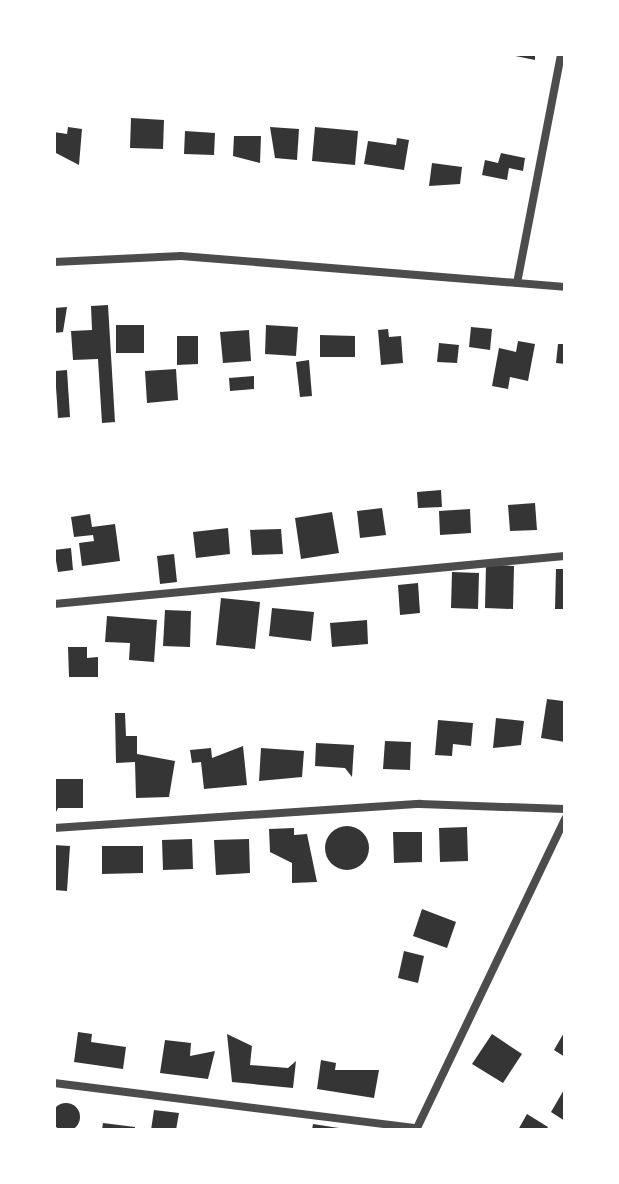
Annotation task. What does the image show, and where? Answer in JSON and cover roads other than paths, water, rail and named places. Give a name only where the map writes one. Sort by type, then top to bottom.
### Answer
[{"type":"street","points":[[518,278],[561,54]]},
{"type":"street","points":[[54,262],[181,256],[518,278],[565,287]]},
{"type":"street","points":[[54,604],[565,556]]},
{"type":"street","points":[[54,828],[420,804],[565,809]]},
{"type":"street","points":[[54,1083],[416,1129],[565,819]]}]
